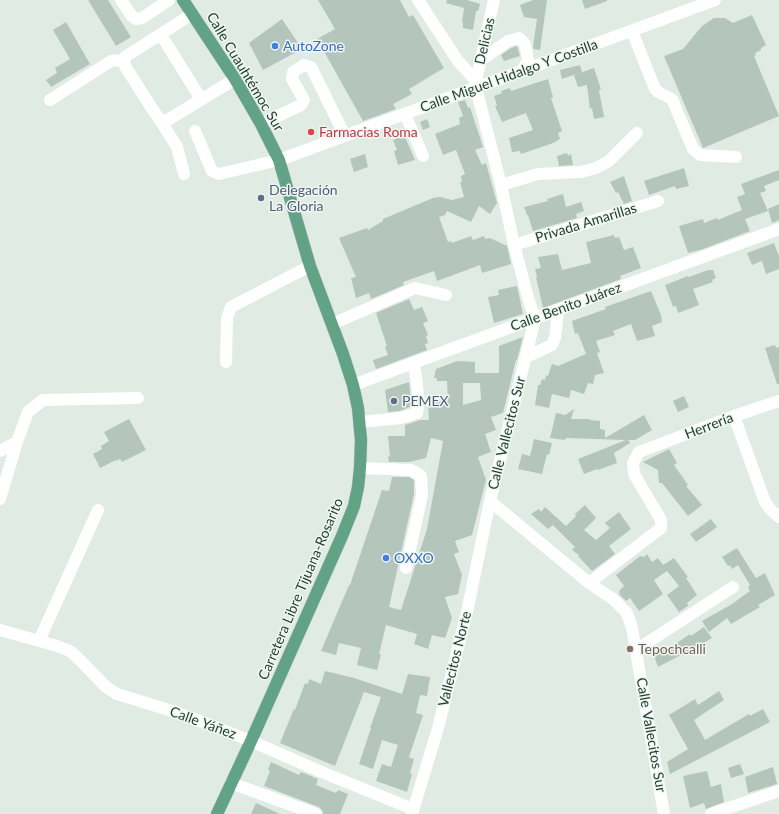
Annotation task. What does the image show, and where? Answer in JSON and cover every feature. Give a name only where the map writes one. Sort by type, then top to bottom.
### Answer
[{"type":"main road","name":"Calle Cuauhtémoc Sur","points":[[183,0],[235,79],[262,124],[279,160]]},
{"type":"main road","name":"Carretera Libre Tijuana-Rosarito","points":[[217,814],[342,536],[354,506],[360,468],[360,422],[353,385],[310,266],[279,160]]},
{"type":"street","points":[[122,0],[131,15],[136,19],[142,18],[154,4],[169,0]]},
{"type":"street","points":[[418,0],[458,61],[476,85],[501,185],[514,245],[535,319]]},
{"type":"street","name":"Delicias","points":[[476,85],[495,0]]},
{"type":"street","name":"Calle Miguel Hidalgo Y Costilla","points":[[195,131],[212,171],[220,174],[279,160],[405,114],[476,85],[522,71],[716,0]]},
{"type":"street","points":[[50,100],[111,61],[124,60],[128,55],[192,14]]},
{"type":"street","points":[[632,31],[655,89],[672,99],[692,150],[700,155],[736,157]]},
{"type":"street","points":[[161,35],[201,100]]},
{"type":"street","points":[[481,60],[508,41],[519,38],[525,44],[528,60],[522,71]]},
{"type":"street","points":[[124,60],[125,66],[177,147],[184,174]]},
{"type":"street","points":[[262,124],[301,105],[304,100],[292,79],[293,72],[304,65],[312,67],[345,136]]},
{"type":"street","points":[[160,120],[169,120],[235,79]]},
{"type":"street","points":[[405,114],[424,156]]},
{"type":"street","points":[[501,185],[538,174],[580,172],[596,168],[609,160],[637,133]]},
{"type":"street","name":"Privada Amarillas","points":[[514,245],[658,201]]},
{"type":"street","name":"Calle Benito Juárez","points":[[353,385],[779,229]]},
{"type":"street","points":[[226,362],[227,318],[231,307],[310,266]]},
{"type":"street","points":[[332,324],[415,288],[446,295]]},
{"type":"street","points":[[526,356],[552,345],[555,338],[558,310]]},
{"type":"street","name":"Calle Vallecitos Sur","points":[[535,319],[490,501],[589,583],[613,599],[627,613],[632,628],[664,814]]},
{"type":"street","points":[[360,422],[401,418],[417,413],[419,401],[414,363]]},
{"type":"street","points":[[0,499],[17,442],[28,412],[43,400],[138,398]]},
{"type":"street","name":"Herrería","points":[[589,583],[661,528],[661,520],[634,474],[633,464],[639,452],[734,416],[779,401]]},
{"type":"street","points":[[734,416],[765,502],[779,517]]},
{"type":"street","points":[[0,451],[17,442]]},
{"type":"street","points":[[360,468],[411,470],[421,476],[422,495],[406,568]]},
{"type":"street","name":"Vallecitos Norte","points":[[412,811],[438,728],[467,612],[490,501]]},
{"type":"street","points":[[39,641],[98,510]]},
{"type":"street","points":[[636,650],[733,587]]},
{"type":"street","name":"Calle Yáñez","points":[[0,630],[70,651],[106,687],[117,694],[169,710],[251,741],[412,811]]},
{"type":"street","points":[[231,783],[316,814]]},
{"type":"street","points":[[711,814],[779,791]]},
{"type":"building","points":[[88,0],[108,0],[131,37],[116,46]]},
{"type":"building","points":[[318,0],[400,0],[409,17],[413,15],[444,68],[409,89],[412,94],[393,104],[396,109],[363,121],[317,39],[335,29]]},
{"type":"building","points":[[447,0],[467,0],[480,4],[478,11],[476,11],[473,30],[463,28],[462,22],[464,8],[446,3]]},
{"type":"building","points":[[533,0],[547,0],[540,50],[534,49],[533,47],[537,19],[524,17],[520,5]]},
{"type":"building","points":[[582,0],[607,0],[607,1],[585,9]]},
{"type":"building","points":[[752,15],[766,45],[755,53],[756,55],[754,56],[779,116],[703,148],[664,56],[683,49],[702,26],[714,18],[725,18],[733,23]]},
{"type":"building","name":"AutoZone","points":[[282,19],[302,49],[263,70],[249,43]]},
{"type":"building","points":[[66,22],[90,64],[51,87],[46,80],[57,73],[55,68],[70,59],[53,30]]},
{"type":"building","points":[[517,46],[520,56],[504,61],[501,55]]},
{"type":"building","points":[[580,65],[582,72],[562,79],[560,70]]},
{"type":"building","points":[[594,68],[601,89],[599,90],[604,117],[594,119],[592,108],[590,109],[587,85],[578,87],[574,75]]},
{"type":"building","points":[[548,79],[553,97],[551,98],[562,131],[558,133],[560,139],[553,143],[521,154],[520,151],[512,152],[509,138],[533,130],[526,113],[502,122],[495,106],[497,105],[494,96],[502,93],[501,91],[510,88],[511,91]]},
{"type":"building","points":[[465,100],[468,108],[470,107],[483,147],[475,150],[482,165],[486,163],[497,203],[490,214],[479,206],[471,222],[447,211],[445,215],[439,217],[448,242],[451,241],[452,243],[471,236],[473,240],[484,236],[485,239],[490,238],[507,246],[511,264],[482,273],[480,265],[437,281],[434,271],[403,282],[404,285],[371,299],[369,293],[356,298],[351,278],[356,277],[339,238],[367,228],[368,230],[383,221],[383,219],[433,198],[440,197],[452,200],[464,197],[460,182],[462,182],[461,176],[465,174],[456,150],[443,155],[435,134],[460,124],[459,118],[463,116],[458,102]]},
{"type":"building","points":[[427,119],[430,127],[423,130],[420,122]]},
{"type":"building","points":[[402,136],[403,138],[405,137],[415,160],[398,165],[394,151],[397,150],[393,140]]},
{"type":"building","points":[[567,153],[568,156],[571,154],[573,165],[559,166],[557,156]]},
{"type":"building","points":[[365,154],[368,167],[354,172],[350,159]]},
{"type":"building","points":[[684,168],[689,186],[676,189],[675,186],[649,195],[644,181]]},
{"type":"building","points":[[779,170],[779,180],[764,186],[766,191],[760,193],[768,211],[745,219],[750,231],[703,249],[688,253],[679,226],[703,219],[704,223],[717,218],[718,220],[742,210],[737,197],[745,194],[741,184]]},
{"type":"building","points":[[624,176],[632,201],[624,204],[618,192],[616,193],[610,182]]},
{"type":"building","points":[[563,194],[566,207],[581,202],[584,211],[576,214],[577,218],[533,231],[524,207],[548,201],[547,199]]},
{"type":"building","points":[[779,204],[779,220],[772,223],[768,209]]},
{"type":"building","points":[[614,235],[615,238],[619,237],[624,250],[633,247],[641,268],[620,276],[621,279],[543,308],[535,269],[541,268],[538,257],[558,254],[562,270],[591,263],[586,242]]},
{"type":"building","points":[[774,243],[779,256],[779,269],[766,274],[762,261],[752,265],[747,253]]},
{"type":"building","points":[[708,270],[713,270],[716,278],[712,280],[713,282],[693,289],[699,305],[678,313],[676,306],[673,307],[665,285]]},
{"type":"building","points":[[517,286],[523,314],[494,323],[488,297],[499,295],[498,290]]},
{"type":"building","points":[[651,291],[661,315],[662,322],[652,326],[655,336],[637,341],[631,324],[613,331],[615,335],[596,341],[600,352],[597,353],[604,373],[595,375],[593,384],[588,383],[584,394],[571,390],[569,398],[552,394],[549,408],[535,405],[538,385],[540,385],[542,379],[545,380],[546,375],[548,376],[552,364],[558,366],[586,354],[578,333],[575,334],[572,321],[606,309],[605,307]]},
{"type":"building","points":[[409,299],[414,310],[422,307],[428,321],[423,323],[428,335],[426,336],[428,343],[425,344],[427,350],[376,369],[373,360],[388,355],[385,347],[387,346],[376,313]]},
{"type":"building","points":[[523,337],[503,413],[491,417],[496,430],[485,434],[491,452],[478,457],[486,480],[472,535],[455,541],[459,552],[454,554],[462,575],[458,594],[445,597],[452,618],[445,638],[432,635],[428,649],[414,644],[417,634],[386,625],[377,670],[357,665],[361,648],[339,643],[336,655],[321,651],[350,585],[382,490],[389,491],[392,477],[409,477],[414,480],[414,494],[389,607],[401,610],[427,529],[443,441],[431,438],[426,458],[409,462],[389,462],[388,436],[405,436],[405,425],[420,420],[429,420],[428,403],[448,401],[447,381],[437,381],[437,378],[434,378],[436,369],[457,361],[475,362],[475,373],[499,373],[499,346]],"holes":[[[463,383],[480,383],[481,400],[463,405]]]},
{"type":"building","points":[[775,345],[776,348],[779,347],[779,384],[777,384],[765,348]]},
{"type":"building","points":[[409,382],[411,401],[410,407],[399,411],[388,412],[385,390]]},
{"type":"building","points":[[684,396],[689,407],[678,412],[673,401]]},
{"type":"building","points":[[574,409],[571,419],[590,419],[600,421],[600,429],[605,430],[605,438],[644,415],[652,430],[635,440],[628,440],[630,443],[614,453],[617,463],[584,474],[578,459],[626,440],[566,438],[565,440],[550,438],[556,413],[565,415]]},
{"type":"building","points":[[129,419],[146,450],[122,462],[120,459],[116,460],[100,468],[93,454],[102,449],[101,446],[109,441],[104,432]]},
{"type":"building","points":[[534,439],[552,443],[549,455],[547,454],[542,474],[518,469],[522,454],[530,456]]},
{"type":"building","points":[[669,449],[677,463],[674,465],[688,485],[686,486],[702,505],[688,516],[662,483],[659,483],[658,470],[643,462]]},
{"type":"building","points":[[585,505],[596,518],[584,530],[596,540],[610,528],[605,523],[619,512],[631,529],[609,546],[615,554],[592,571],[578,556],[579,555],[572,550],[575,547],[553,525],[548,529],[531,514],[539,509],[541,512],[545,507],[566,526],[576,516],[575,514]]},
{"type":"building","points":[[711,519],[717,527],[696,542],[690,534]]},
{"type":"building","points":[[737,548],[756,578],[765,573],[775,595],[758,605],[760,607],[731,624],[727,618],[709,632],[702,621],[732,604],[750,591],[748,587],[750,585],[738,565],[732,569],[722,557]]},
{"type":"building","points":[[647,554],[652,562],[658,558],[663,565],[674,558],[688,577],[686,578],[697,595],[687,603],[688,606],[679,612],[667,595],[679,586],[667,571],[654,580],[663,594],[639,611],[630,598],[626,601],[619,594],[619,591],[624,586],[616,575],[640,556],[644,557]]},
{"type":"building","points":[[704,627],[712,638],[682,656],[681,655],[658,667],[653,653],[663,647],[665,651],[690,634],[691,636]]},
{"type":"building","points":[[325,671],[354,678],[402,694],[408,674],[430,677],[427,696],[420,695],[416,713],[423,715],[409,757],[414,759],[407,792],[376,781],[382,764],[391,767],[398,745],[382,740],[373,769],[359,764],[381,697],[364,692],[335,766],[280,743],[305,683],[308,684],[309,679],[321,684]]},
{"type":"building","points":[[719,691],[724,700],[694,720],[705,740],[749,714],[750,716],[763,709],[770,722],[670,774],[667,762],[688,749],[669,715],[695,699],[698,705]]},
{"type":"building","points":[[271,762],[299,775],[301,772],[318,779],[316,785],[336,793],[338,790],[348,794],[340,814],[323,814],[319,807],[264,786],[270,771],[268,770]]},
{"type":"building","points":[[740,764],[744,774],[731,778],[728,768]]},
{"type":"building","points":[[773,767],[777,784],[748,793],[745,777]]},
{"type":"building","points":[[707,771],[711,787],[721,784],[724,802],[706,809],[704,803],[690,808],[683,776]]},
{"type":"building","points":[[256,803],[280,814],[251,814]]},
{"type":"place","name":"AutoZone","points":[[275,46]]},
{"type":"place","name":"Farmacias Roma","points":[[311,132]]},
{"type":"place","name":"Delegación La Gloria","points":[[261,198]]},
{"type":"place","name":"PEMEX","points":[[394,401]]},
{"type":"place","name":"OXXO","points":[[386,558]]},
{"type":"place","name":"Tepochcalli","points":[[630,649]]}]
